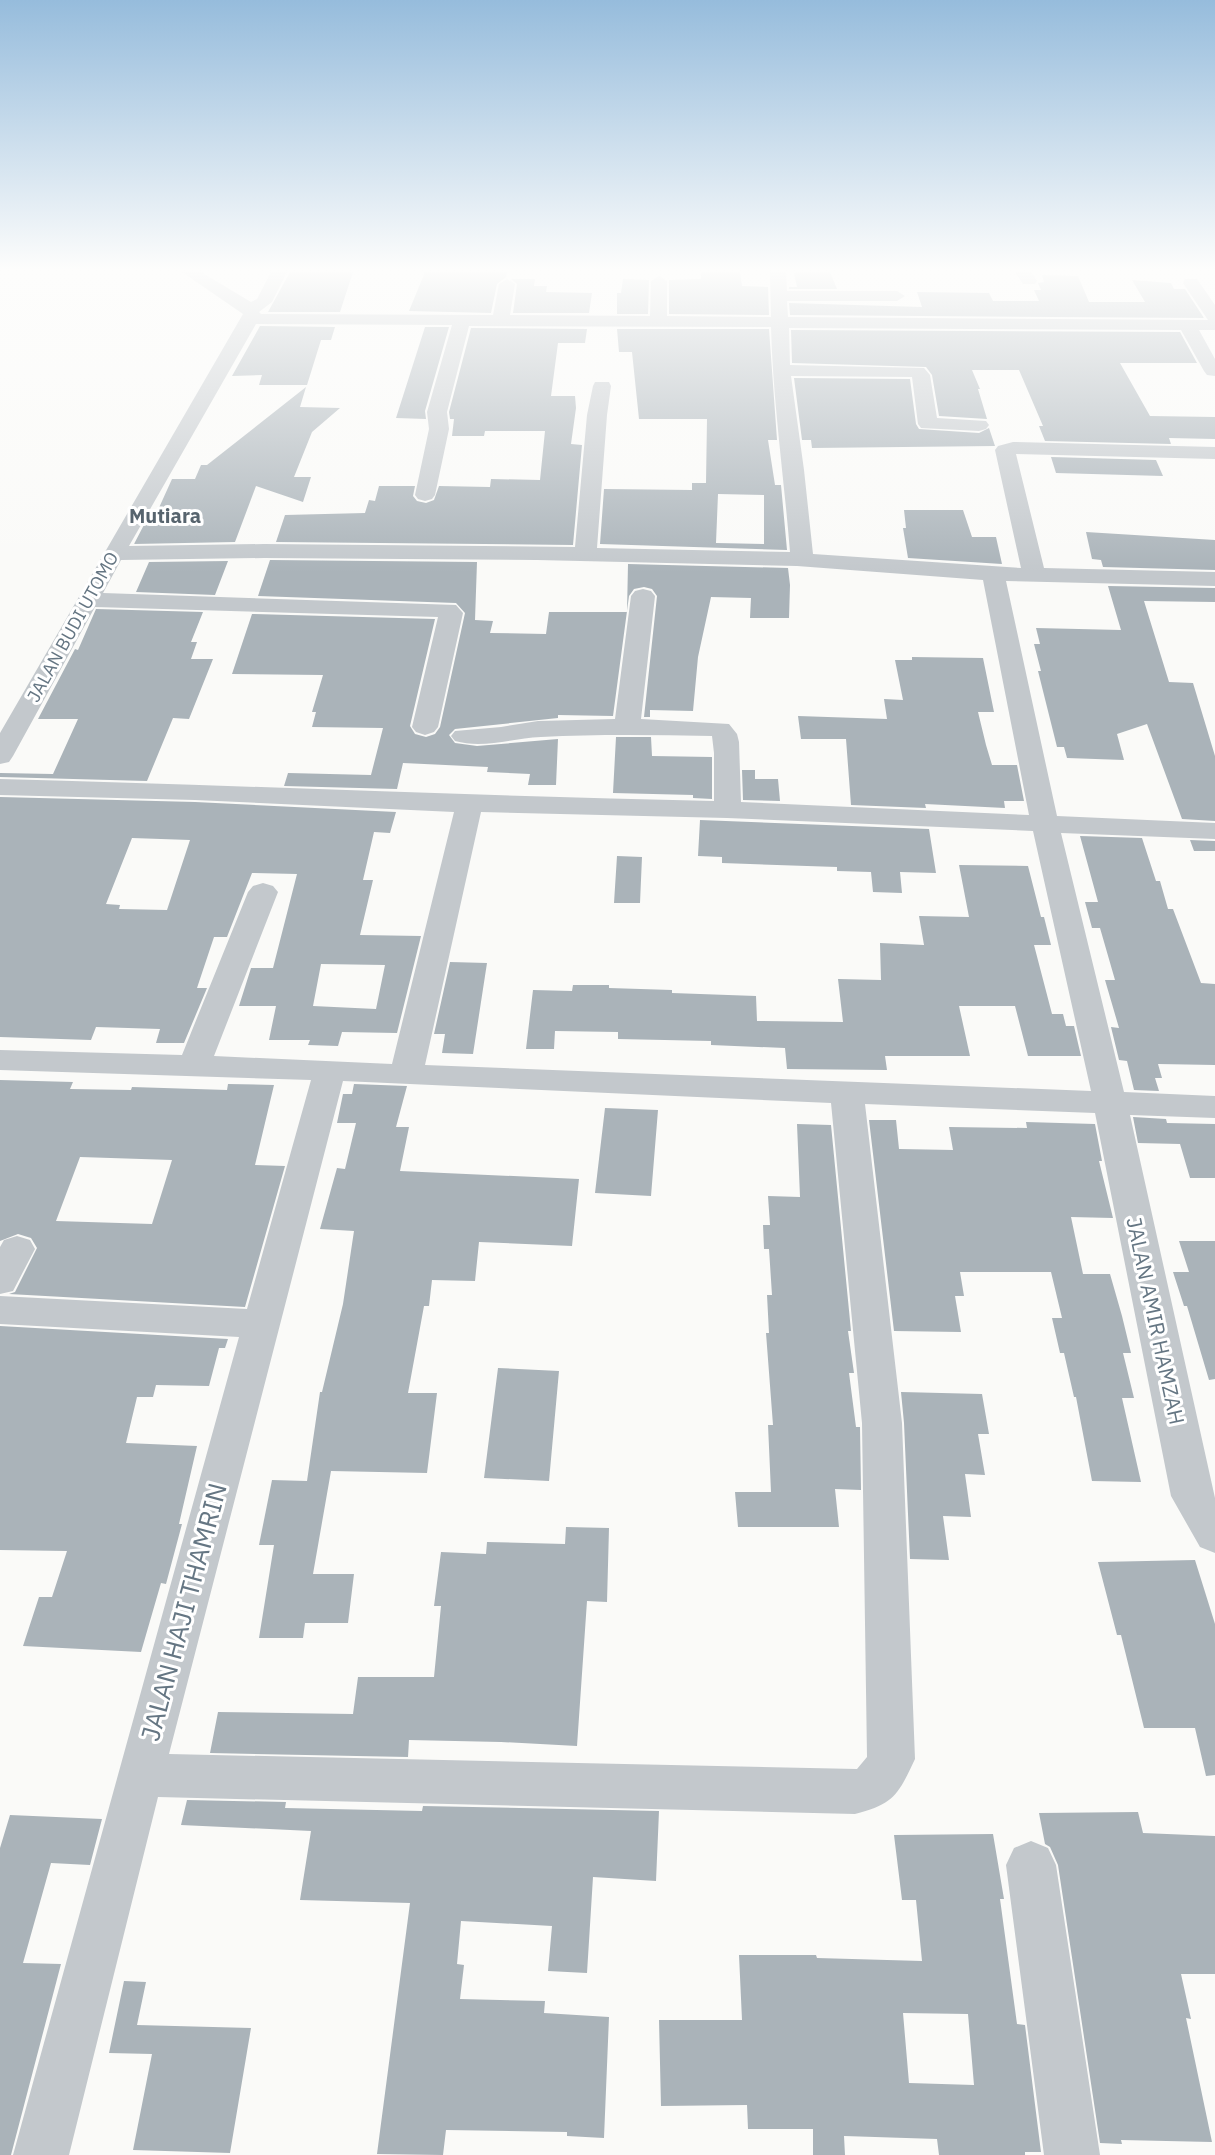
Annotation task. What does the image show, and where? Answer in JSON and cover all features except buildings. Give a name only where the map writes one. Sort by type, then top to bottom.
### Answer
[{"type":"street","name":"JALAN BUDI UTOMO","points":[[0,756],[217,373]]},
{"type":"street","points":[[425,495],[439,429],[436,412],[447,373]]},
{"type":"street","points":[[781,373],[794,470],[802,559]]},
{"type":"street","points":[[919,373],[921,375],[928,424],[979,425]]},
{"type":"street","points":[[585,554],[597,415],[603,386]]},
{"type":"street","points":[[1034,575],[1005,450],[1025,448],[1215,453]]},
{"type":"street","points":[[114,553],[375,551],[802,559],[993,574],[1215,579]]},
{"type":"street","name":"JALAN AMIR HAMZAH","points":[[993,574],[1045,824],[1110,1102],[1192,1496],[1215,1535]]},
{"type":"street","points":[[627,726],[643,596]]},
{"type":"street","points":[[88,600],[448,610],[451,613],[425,727]]},
{"type":"street","points":[[464,736],[501,735],[538,729],[627,726],[724,730],[727,745],[727,810]]},
{"type":"street","points":[[0,787],[195,792],[469,804],[727,810],[1215,831]]},
{"type":"street","points":[[406,1075],[469,804]]},
{"type":"street","points":[[193,1067],[263,892]]},
{"type":"street","points":[[0,1060],[330,1070],[406,1075],[1215,1107]]},
{"type":"street","name":"JALAN HAJI THAMRIN","points":[[41,2155],[140,1775],[330,1070]]},
{"type":"street","points":[[140,1775],[855,1792],[871,1788],[883,1777],[891,1759],[882,1423],[847,1092]]},
{"type":"street","points":[[0,1281],[17,1249]]},
{"type":"street","points":[[0,1310],[262,1324]]},
{"type":"street","points":[[1031,1865],[1072,2155]]},
{"type":"district","name":"Mutiara","points":[[165,516]]}]
